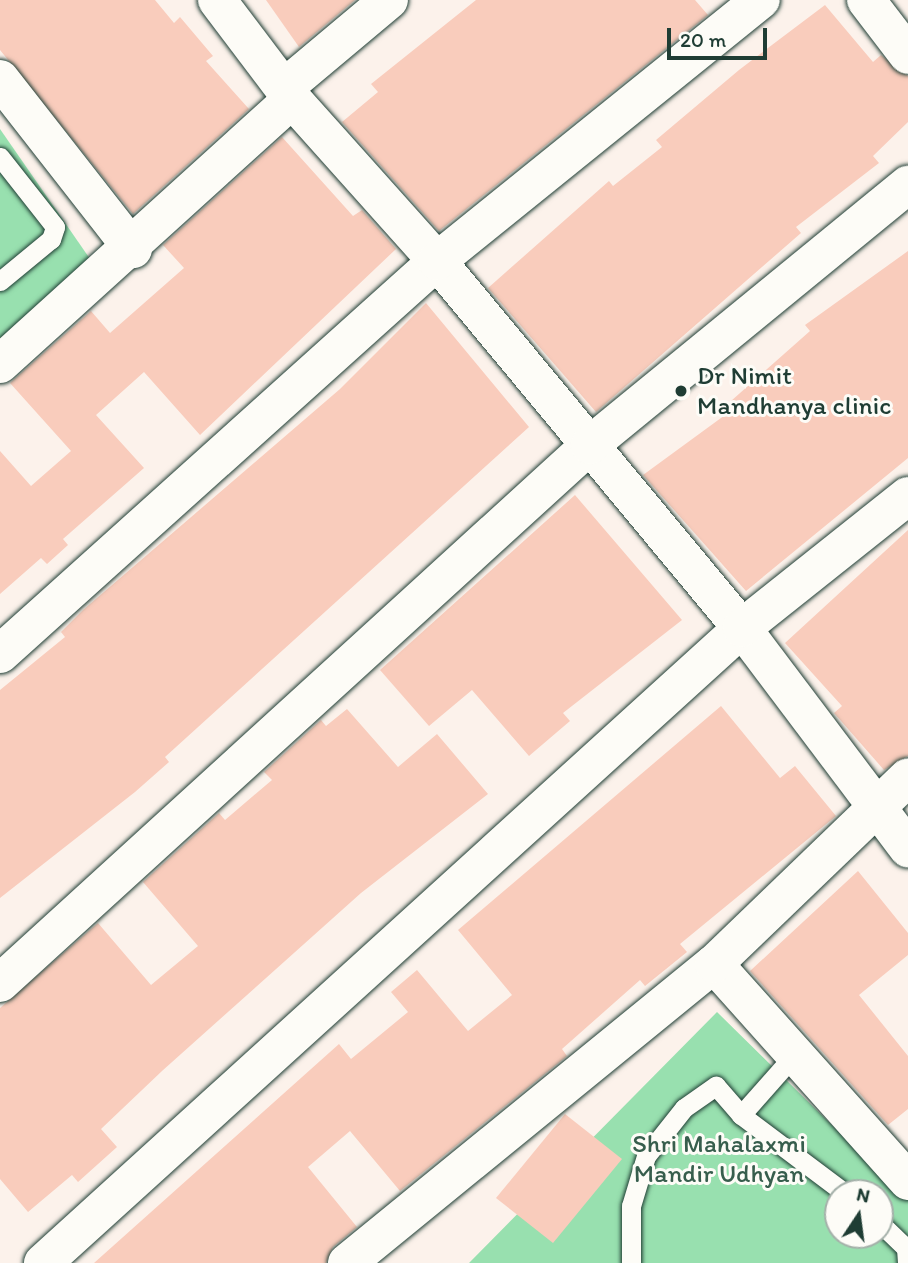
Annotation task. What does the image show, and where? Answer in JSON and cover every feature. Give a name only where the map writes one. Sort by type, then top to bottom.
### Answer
[{"type":"street","points":[[216,0],[288,94],[437,261],[742,628],[908,848]]},
{"type":"street","points":[[0,364],[133,249],[288,94],[389,0]]},
{"type":"street","points":[[0,654],[437,261],[761,0]]},
{"type":"street","points":[[866,0],[908,55]]},
{"type":"street","points":[[0,79],[133,249]]},
{"type":"street","points":[[0,983],[590,445],[908,185]]},
{"type":"street","points":[[43,1263],[742,628],[908,496]]},
{"type":"street","points":[[350,1262],[714,964],[908,778]]},
{"type":"street","points":[[714,964],[908,1181]]},
{"type":"lane","points":[[0,157],[55,227],[51,239],[0,281]]},
{"type":"lane","points":[[741,1115],[794,1054]]},
{"type":"lane","points":[[631,1263],[631,1206],[646,1156],[684,1108],[716,1086],[741,1115],[826,1179]]},
{"type":"lane","points":[[894,1236],[906,1248],[908,1263]]},
{"type":"green space","points":[[0,129],[106,282],[0,365]]},
{"type":"green space","name":"Shri Mahalaxmi Mandir Udhyan","points":[[717,1012],[887,1179],[824,1179],[824,1249],[894,1249],[894,1186],[908,1200],[908,1263],[469,1263]]},
{"type":"building","points":[[0,0],[155,0],[174,23],[180,17],[213,56],[206,61],[249,109],[133,214],[0,50]]},
{"type":"building","points":[[266,0],[355,0],[299,47]]},
{"type":"building","points":[[476,0],[695,0],[708,15],[439,231],[342,122],[378,92],[371,84]]},
{"type":"building","points":[[825,5],[873,62],[881,55],[908,76],[908,122],[873,156],[879,163],[796,227],[801,233],[596,412],[488,288],[609,181],[613,186],[662,147],[656,140],[739,70]]},
{"type":"building","points":[[282,137],[353,216],[362,210],[396,249],[200,435],[144,372],[96,415],[144,468],[63,539],[68,545],[47,564],[41,558],[0,594],[0,451],[31,486],[71,451],[10,383],[91,311],[110,333],[184,268],[163,245]]},
{"type":"building","points":[[908,251],[908,458],[746,591],[643,475],[736,407],[731,401],[810,331],[805,325]]},
{"type":"building","points":[[426,303],[529,427],[165,757],[169,762],[0,898],[0,690],[65,637],[61,632],[83,610],[340,389]]},
{"type":"building","points":[[575,495],[682,620],[563,713],[570,721],[529,756],[472,690],[429,726],[380,670]]},
{"type":"building","points":[[908,530],[908,756],[884,770],[834,713],[842,706],[785,643]]},
{"type":"building","points":[[721,706],[780,778],[795,766],[836,816],[680,944],[687,952],[645,986],[640,980],[562,1049],[567,1056],[400,1191],[350,1131],[308,1167],[357,1227],[333,1247],[326,1263],[94,1263],[339,1044],[351,1059],[408,1012],[391,992],[417,970],[468,1031],[512,995],[458,930]]},
{"type":"building","points":[[347,709],[398,767],[437,734],[488,794],[361,893],[162,1071],[101,1129],[117,1147],[78,1182],[72,1175],[28,1212],[0,1179],[0,1008],[98,923],[151,985],[198,946],[143,882],[219,813],[225,820],[272,780],[264,772],[321,720],[326,726]]},
{"type":"building","points":[[858,871],[908,933],[908,955],[859,995],[908,1056],[908,1109],[888,1125],[750,971]]},
{"type":"building","points":[[565,1114],[622,1159],[553,1243],[496,1198]]},
{"type":"place","name":"Dr Nimit Mandhanya clinic","points":[[681,391]]}]
